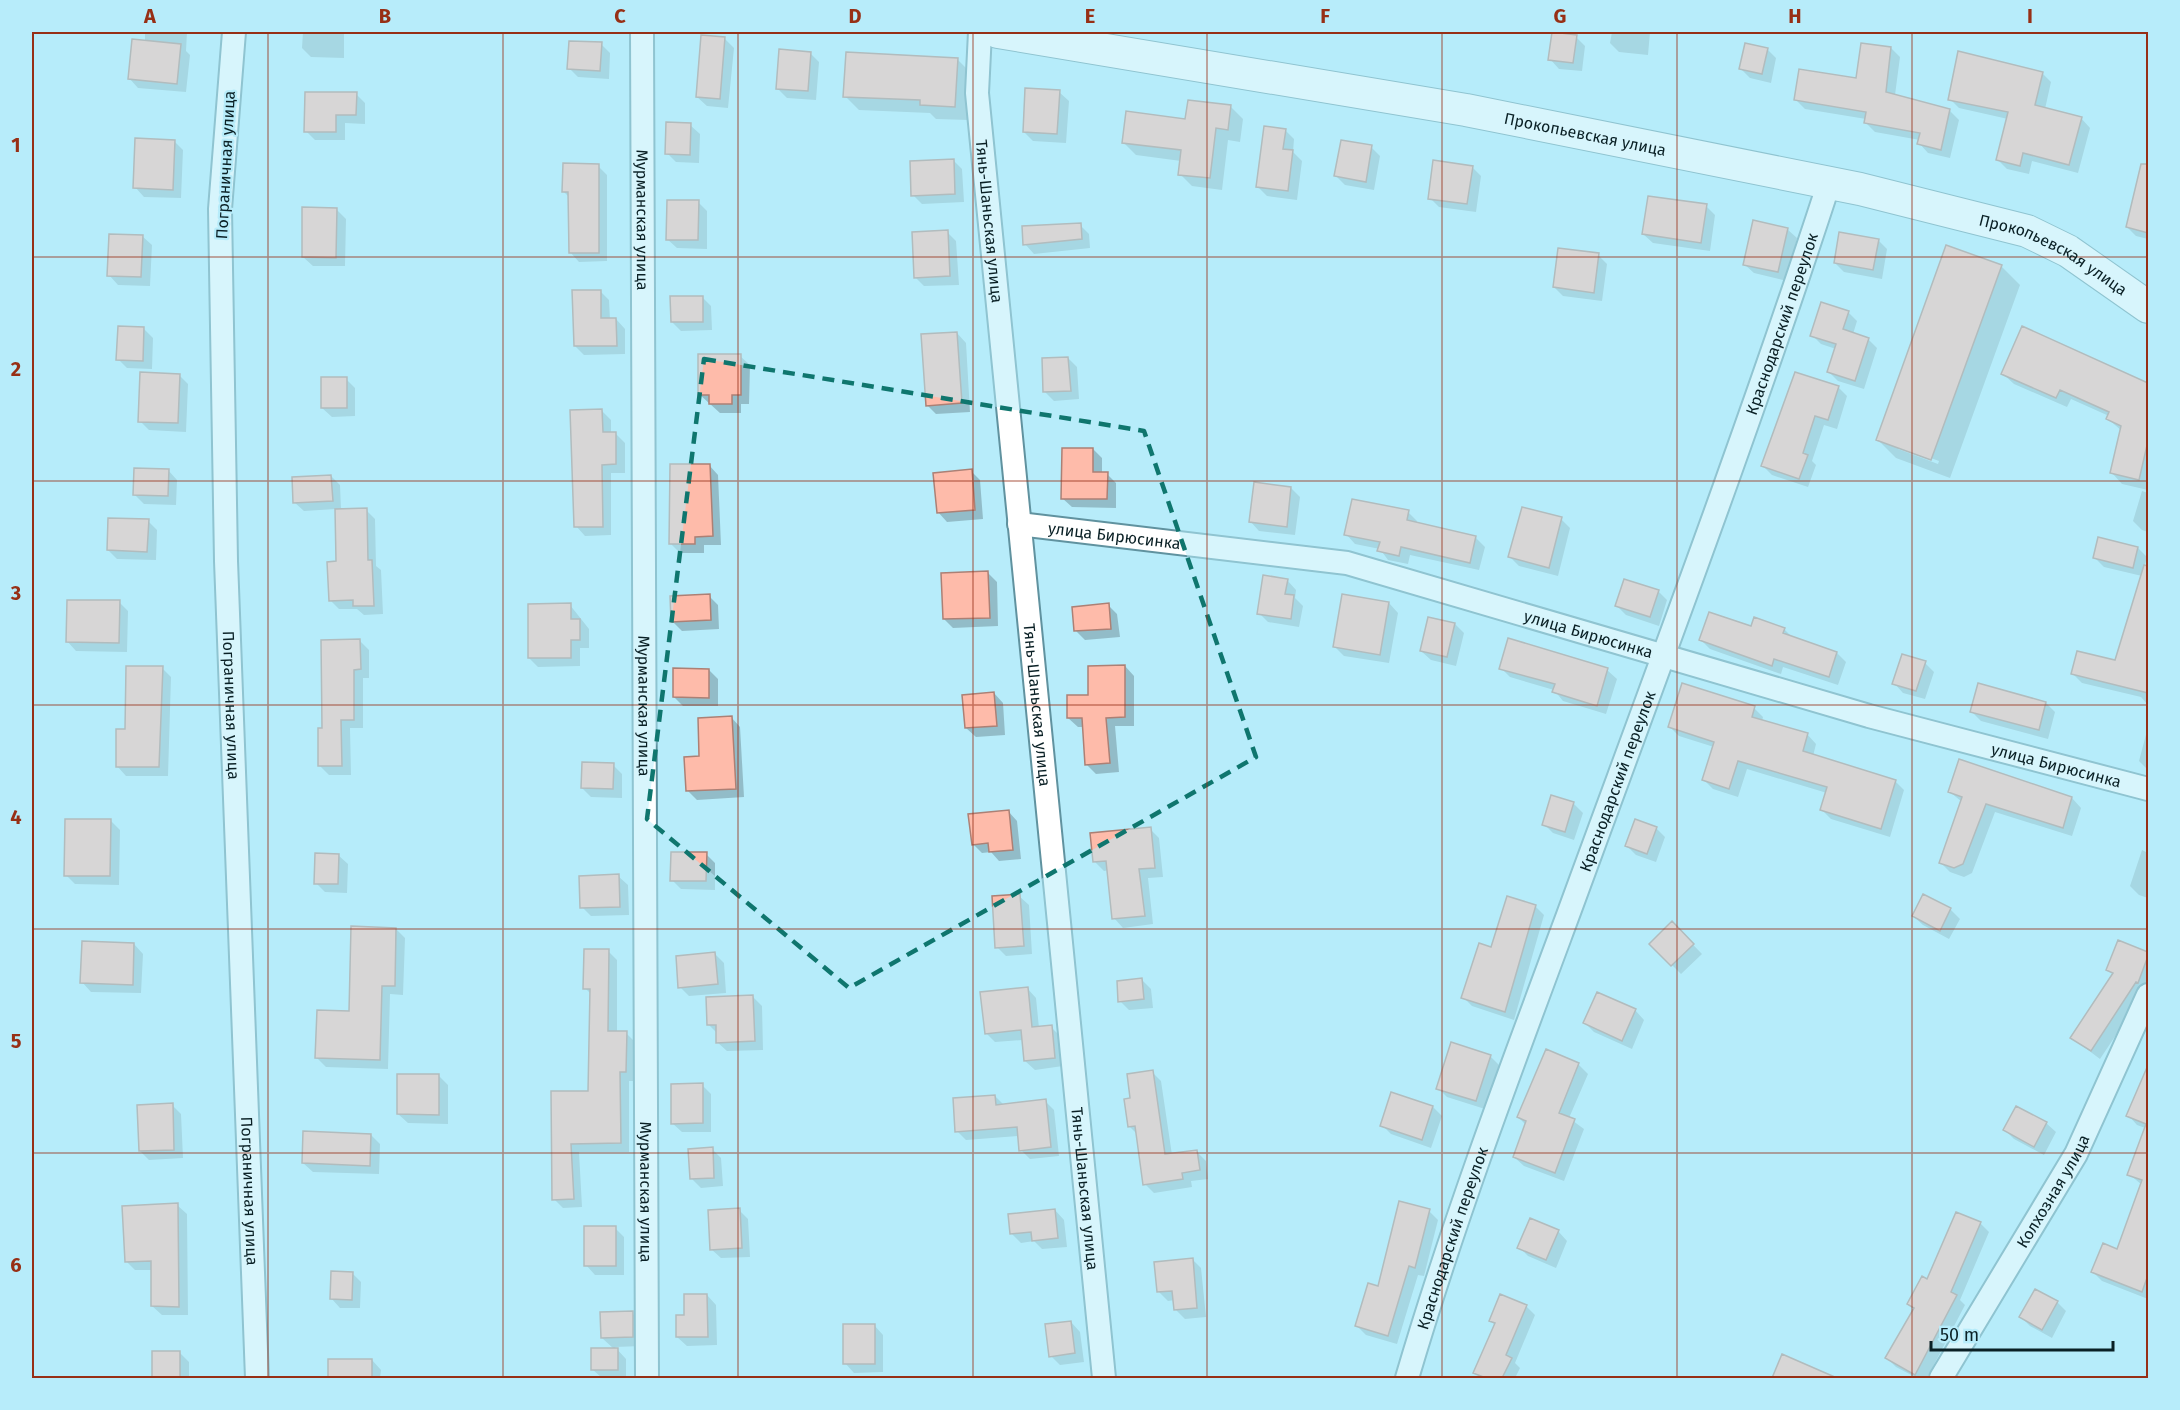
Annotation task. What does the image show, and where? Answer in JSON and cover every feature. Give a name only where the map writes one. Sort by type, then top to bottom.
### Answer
[{"type":"main road","name":"Прокопьевская улица","points":[[998,32],[1466,110],[1830,183],[2027,231],[2068,251],[2148,307]]},
{"type":"street","name":"Пограничная улица","points":[[234,32],[220,209],[225,550],[257,1378]]},
{"type":"street","name":"Мурманская улица","points":[[642,32],[647,1378]]},
{"type":"street","name":"Тянь-Шаньская улица","points":[[980,32],[977,93],[1104,1378]]},
{"type":"street","name":"Краснодарский переулок","points":[[1407,1378],[1489,1127],[1664,654],[1793,296],[1830,183]]},
{"type":"street","name":"улица Бирюсинка","points":[[1019,524],[1347,563],[1664,654],[1869,716],[2148,789]]},
{"type":"street","name":"Колхозная улица","points":[[1941,1378],[2076,1154],[2148,994]]},
{"type":"highlighted area","points":[[704,359],[1144,431],[1256,757],[849,988],[647,819]]},
{"type":"building","points":[[1552,32],[1577,35],[1573,63],[1548,60]]},
{"type":"building","points":[[701,35],[725,37],[720,99],[696,97]]},
{"type":"building","points":[[132,39],[181,44],[177,84],[128,79]]},
{"type":"building","points":[[569,41],[602,42],[600,71],[567,69]]},
{"type":"building","points":[[1745,43],[1768,48],[1762,74],[1739,69]]},
{"type":"building","points":[[1861,43],[1891,47],[1886,92],[1950,109],[1941,150],[1917,144],[1920,133],[1864,123],[1866,112],[1794,100],[1799,69],[1856,78]]},
{"type":"building","points":[[779,49],[811,52],[808,91],[776,89]]},
{"type":"building","points":[[1958,51],[2043,72],[2035,105],[2082,117],[2069,165],[2023,153],[2020,166],[1996,160],[2008,112],[1948,100]]},
{"type":"building","points":[[846,52],[958,58],[955,107],[920,105],[920,100],[843,97]]},
{"type":"building","points":[[1025,88],[1060,90],[1057,134],[1023,132]]},
{"type":"building","points":[[305,92],[357,92],[356,115],[336,115],[336,132],[304,132]]},
{"type":"building","points":[[1188,100],[1231,105],[1228,130],[1216,128],[1210,178],[1178,175],[1181,150],[1122,143],[1126,111],[1185,119]]},
{"type":"building","points":[[666,122],[691,123],[690,155],[665,154]]},
{"type":"building","points":[[1264,126],[1286,129],[1283,149],[1293,150],[1288,191],[1256,187]]},
{"type":"building","points":[[135,138],[175,140],[173,190],[133,188]]},
{"type":"building","points":[[1341,140],[1372,145],[1366,182],[1334,176]]},
{"type":"building","points":[[954,159],[955,194],[911,196],[910,161]]},
{"type":"building","points":[[1433,160],[1473,166],[1467,204],[1428,199]]},
{"type":"building","points":[[563,163],[599,164],[599,253],[569,253],[568,192],[562,192]]},
{"type":"building","points":[[2141,164],[2148,164],[2148,233],[2126,227]]},
{"type":"building","points":[[1648,196],[1707,204],[1701,243],[1642,234]]},
{"type":"building","points":[[667,200],[699,200],[698,240],[666,240]]},
{"type":"building","points":[[302,207],[337,208],[336,258],[302,257]]},
{"type":"building","points":[[1753,220],[1788,228],[1778,272],[1743,265]]},
{"type":"building","points":[[1081,223],[1082,239],[1023,245],[1022,226]]},
{"type":"building","points":[[948,230],[950,276],[914,278],[912,232]]},
{"type":"building","points":[[1839,232],[1879,239],[1873,270],[1834,263]]},
{"type":"building","points":[[109,234],[143,235],[141,277],[107,276]]},
{"type":"building","points":[[1946,245],[2002,265],[1931,460],[1876,440]]},
{"type":"building","points":[[1558,248],[1599,253],[1594,293],[1553,287]]},
{"type":"building","points":[[572,290],[601,290],[601,318],[616,318],[617,346],[574,346]]},
{"type":"building","points":[[670,296],[703,296],[703,322],[671,322]]},
{"type":"building","points":[[1821,302],[1849,311],[1843,329],[1869,338],[1855,381],[1827,372],[1836,344],[1810,336]]},
{"type":"building","points":[[118,326],[144,327],[143,361],[116,360]]},
{"type":"building","points":[[2022,326],[2148,383],[2148,441],[2139,480],[2110,473],[2121,426],[2106,419],[2109,412],[2060,390],[2056,398],[2001,374]]},
{"type":"building","points":[[957,332],[962,403],[926,406],[921,334]]},
{"type":"building","points":[[698,354],[741,354],[741,395],[732,395],[732,404],[709,404],[709,395],[698,395]]},
{"type":"building","points":[[1068,357],[1071,391],[1043,392],[1042,358]]},
{"type":"building","points":[[140,372],[180,374],[178,423],[138,422]]},
{"type":"building","points":[[1795,372],[1839,386],[1828,420],[1815,416],[1803,453],[1808,455],[1799,479],[1761,466]]},
{"type":"building","points":[[321,377],[347,377],[347,408],[321,408]]},
{"type":"building","points":[[602,409],[603,432],[616,432],[616,464],[602,465],[603,527],[574,527],[570,410]]},
{"type":"building","points":[[1062,448],[1093,448],[1093,472],[1108,472],[1107,499],[1061,499]]},
{"type":"building","points":[[670,464],[710,464],[713,536],[695,537],[695,544],[669,544]]},
{"type":"building","points":[[134,468],[169,469],[168,496],[133,495]]},
{"type":"building","points":[[972,469],[975,510],[937,513],[933,473]]},
{"type":"building","points":[[331,475],[333,501],[293,503],[292,477]]},
{"type":"building","points":[[1254,482],[1291,487],[1287,527],[1249,522]]},
{"type":"building","points":[[1352,499],[1409,510],[1407,520],[1476,536],[1470,563],[1401,547],[1399,556],[1377,551],[1380,542],[1344,535]]},
{"type":"building","points":[[1522,507],[1562,517],[1549,568],[1508,557]]},
{"type":"building","points":[[367,508],[368,560],[372,560],[374,606],[353,606],[353,600],[329,601],[327,562],[336,561],[335,509]]},
{"type":"building","points":[[108,518],[149,519],[147,552],[107,550]]},
{"type":"building","points":[[2098,537],[2138,547],[2133,568],[2093,558]]},
{"type":"building","points":[[2144,565],[2148,566],[2148,693],[2071,674],[2077,651],[2115,660]]},
{"type":"building","points":[[988,571],[990,618],[943,619],[941,573]]},
{"type":"building","points":[[1263,575],[1288,579],[1285,594],[1294,595],[1291,619],[1257,614]]},
{"type":"building","points":[[1624,579],[1659,590],[1650,617],[1615,606]]},
{"type":"building","points":[[710,594],[711,620],[671,622],[670,596]]},
{"type":"building","points":[[1342,594],[1389,602],[1380,655],[1333,647]]},
{"type":"building","points":[[67,600],[120,600],[119,643],[66,642]]},
{"type":"building","points":[[571,603],[571,619],[580,619],[580,640],[571,640],[571,658],[528,658],[528,604]]},
{"type":"building","points":[[1109,603],[1111,629],[1074,631],[1072,607]]},
{"type":"building","points":[[1709,612],[1751,626],[1754,617],[1785,628],[1783,633],[1837,652],[1829,677],[1774,659],[1772,666],[1699,640]]},
{"type":"building","points":[[1428,617],[1455,623],[1447,657],[1420,651]]},
{"type":"building","points":[[1508,638],[1608,668],[1597,706],[1552,692],[1555,684],[1499,669]]},
{"type":"building","points":[[360,639],[361,669],[354,670],[354,720],[341,720],[342,766],[318,766],[318,728],[322,728],[321,640]]},
{"type":"building","points":[[1902,654],[1926,661],[1916,691],[1892,684]]},
{"type":"building","points":[[1125,665],[1125,717],[1106,718],[1110,763],[1085,765],[1082,718],[1067,718],[1067,695],[1088,695],[1088,666]]},
{"type":"building","points":[[126,666],[163,666],[159,767],[116,767],[116,729],[125,729]]},
{"type":"building","points":[[673,668],[709,669],[709,698],[673,697]]},
{"type":"building","points":[[1682,683],[1755,706],[1752,717],[1808,733],[1803,751],[1896,780],[1881,829],[1820,810],[1827,787],[1738,761],[1729,789],[1702,780],[1714,742],[1668,727]]},
{"type":"building","points":[[1978,683],[2046,702],[2039,730],[1970,712]]},
{"type":"building","points":[[994,692],[997,726],[965,728],[962,695]]},
{"type":"building","points":[[732,716],[736,789],[686,791],[684,757],[699,756],[698,718]]},
{"type":"building","points":[[1959,759],[2072,797],[2063,828],[1986,804],[1963,864],[1954,868],[1939,863],[1962,797],[1948,792]]},
{"type":"building","points":[[582,762],[614,763],[613,789],[581,788]]},
{"type":"building","points":[[1551,795],[1574,802],[1565,832],[1542,825]]},
{"type":"building","points":[[1009,810],[1013,850],[989,852],[988,843],[972,845],[968,814]]},
{"type":"building","points":[[65,819],[111,819],[110,876],[64,876]]},
{"type":"building","points":[[1635,819],[1657,827],[1647,854],[1625,846]]},
{"type":"building","points":[[1151,827],[1155,868],[1139,869],[1145,916],[1112,919],[1106,861],[1093,862],[1090,833]]},
{"type":"building","points":[[671,852],[707,852],[706,881],[670,881]]},
{"type":"building","points":[[315,853],[339,854],[338,884],[314,884]]},
{"type":"building","points":[[619,874],[620,907],[580,908],[579,876]]},
{"type":"building","points":[[1020,894],[1024,946],[995,948],[992,896]]},
{"type":"building","points":[[1923,894],[1951,908],[1940,931],[1912,916]]},
{"type":"building","points":[[1507,896],[1536,905],[1505,1012],[1461,998],[1479,943],[1491,947]]},
{"type":"building","points":[[1672,921],[1694,944],[1671,966],[1649,944]]},
{"type":"building","points":[[351,926],[396,928],[395,986],[382,986],[380,1060],[315,1058],[317,1010],[349,1011]]},
{"type":"building","points":[[2118,940],[2148,952],[2148,956],[2138,983],[2136,982],[2091,1051],[2070,1038],[2113,973],[2106,970]]},
{"type":"building","points":[[82,941],[134,943],[133,985],[80,983]]},
{"type":"building","points":[[584,949],[609,949],[608,1031],[627,1031],[626,1072],[620,1072],[621,1143],[571,1144],[574,1199],[552,1200],[551,1091],[588,1091],[590,989],[583,989]]},
{"type":"building","points":[[715,952],[718,984],[678,988],[676,956]]},
{"type":"building","points":[[1142,978],[1144,999],[1118,1002],[1117,981]]},
{"type":"building","points":[[1028,987],[1032,1027],[1052,1025],[1055,1058],[1024,1061],[1021,1030],[985,1034],[980,992]]},
{"type":"building","points":[[1597,992],[1636,1009],[1622,1041],[1583,1023]]},
{"type":"building","points":[[753,995],[755,1041],[716,1043],[716,1025],[707,1025],[706,997]]},
{"type":"building","points":[[1451,1042],[1491,1055],[1476,1101],[1436,1089]]},
{"type":"building","points":[[1546,1049],[1579,1063],[1559,1113],[1575,1119],[1555,1173],[1513,1157],[1526,1121],[1517,1117]]},
{"type":"building","points":[[2148,1065],[2148,1275],[2142,1292],[2091,1272],[2103,1243],[2117,1249],[2142,1180],[2127,1175],[2146,1124],[2126,1116]]},
{"type":"building","points":[[1153,1070],[1165,1154],[1197,1150],[1200,1170],[1182,1173],[1183,1179],[1143,1185],[1135,1126],[1128,1127],[1124,1099],[1130,1098],[1127,1074]]},
{"type":"building","points":[[397,1074],[439,1074],[439,1115],[397,1114]]},
{"type":"building","points":[[703,1083],[703,1123],[671,1124],[671,1084]]},
{"type":"building","points":[[1391,1092],[1433,1106],[1422,1140],[1380,1126]]},
{"type":"building","points":[[995,1095],[996,1105],[1046,1099],[1051,1147],[1019,1151],[1017,1127],[955,1132],[953,1098]]},
{"type":"building","points":[[173,1103],[174,1150],[139,1151],[137,1105]]},
{"type":"building","points":[[2016,1106],[2047,1122],[2034,1147],[2003,1130]]},
{"type":"building","points":[[303,1131],[371,1134],[370,1166],[302,1163]]},
{"type":"building","points":[[713,1147],[714,1178],[690,1179],[688,1149]]},
{"type":"building","points":[[1399,1201],[1430,1209],[1415,1268],[1409,1266],[1388,1336],[1355,1326],[1368,1283],[1378,1286]]},
{"type":"building","points":[[178,1203],[179,1307],[151,1306],[151,1261],[125,1262],[122,1206]]},
{"type":"building","points":[[740,1208],[742,1248],[710,1250],[708,1210]]},
{"type":"building","points":[[1055,1209],[1058,1238],[1032,1241],[1031,1232],[1010,1234],[1008,1214]]},
{"type":"building","points":[[1956,1212],[1981,1222],[1951,1292],[1957,1295],[1915,1375],[1885,1358],[1914,1308],[1907,1304],[1922,1276],[1927,1279]]},
{"type":"building","points":[[1530,1218],[1559,1230],[1546,1260],[1517,1248]]},
{"type":"building","points":[[584,1226],[616,1226],[616,1266],[584,1266]]},
{"type":"building","points":[[1193,1258],[1197,1308],[1174,1310],[1172,1291],[1157,1292],[1154,1262]]},
{"type":"building","points":[[331,1271],[353,1272],[352,1300],[330,1299]]},
{"type":"building","points":[[2035,1289],[2058,1301],[2042,1330],[2019,1317]]},
{"type":"building","points":[[684,1294],[707,1294],[708,1337],[676,1337],[676,1315],[684,1315]]},
{"type":"building","points":[[1500,1294],[1527,1305],[1506,1355],[1512,1358],[1502,1378],[1486,1378],[1473,1373],[1495,1323],[1489,1321]]},
{"type":"building","points":[[633,1311],[633,1337],[601,1338],[600,1312]]},
{"type":"building","points":[[1071,1321],[1075,1353],[1049,1357],[1045,1324]]},
{"type":"building","points":[[843,1324],[875,1324],[875,1364],[843,1364]]},
{"type":"building","points":[[591,1348],[618,1348],[618,1370],[591,1370]]},
{"type":"building","points":[[152,1351],[180,1351],[180,1378],[152,1378]]},
{"type":"building","points":[[1782,1354],[1837,1378],[1772,1378]]},
{"type":"building","points":[[328,1359],[372,1359],[372,1378],[328,1378]]}]
